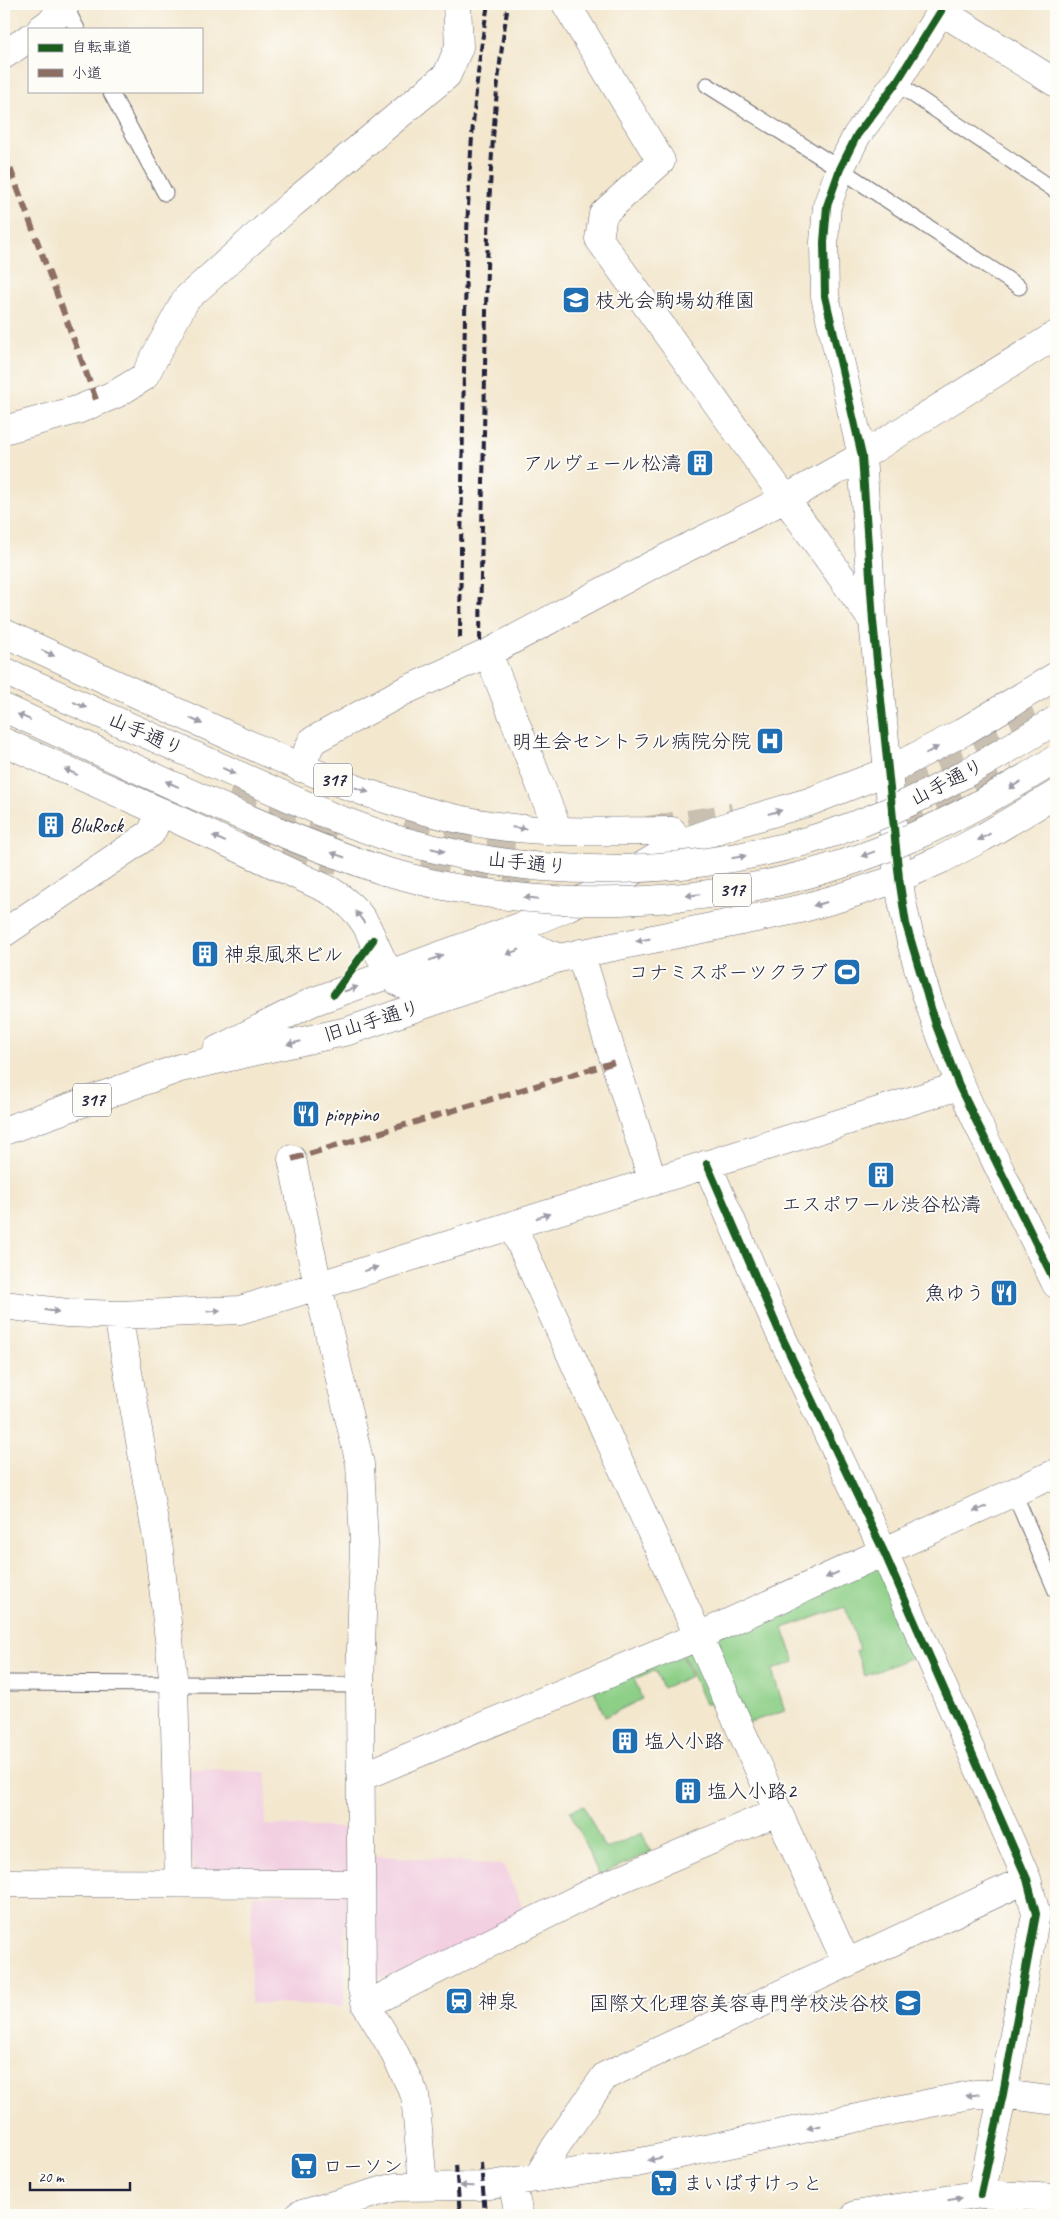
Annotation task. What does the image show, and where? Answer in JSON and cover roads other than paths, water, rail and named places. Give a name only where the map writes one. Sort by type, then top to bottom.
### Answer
[{"type":"street","points":[[4,430],[76,410],[116,394],[144,377],[186,299],[292,204],[447,75],[459,47],[457,4]]},
{"type":"street","points":[[566,4],[661,161],[603,214],[599,239],[787,498],[873,621]]},
{"type":"street","points":[[1056,83],[944,7],[896,83],[857,136],[840,169],[827,206],[824,242],[825,296],[862,456],[873,621],[899,878],[906,924],[936,1026],[959,1086],[1056,1284]]},
{"type":"street","points":[[42,28],[69,13]]},
{"type":"street","points":[[4,56],[28,39]]},
{"type":"street","points":[[300,768],[312,740],[402,692],[488,653],[650,566],[787,498],[862,456],[1056,335]]},
{"type":"street","name":"317","points":[[4,633],[300,768],[386,798],[457,818],[491,825],[558,830],[672,832],[679,844]]},
{"type":"street","points":[[488,653],[558,830]]},
{"type":"street","name":"山手通り","points":[[4,671],[335,818],[391,838],[441,851],[552,867],[652,867],[702,863],[758,853],[854,825],[905,804],[997,757],[1056,720]]},
{"type":"street","name":"317","points":[[391,975],[525,926],[565,908],[602,889],[679,844],[731,824],[809,802],[888,771],[955,737],[1056,676]]},
{"type":"street","name":"山手通り","points":[[4,708],[328,852],[384,871],[438,885],[488,894],[541,899],[596,901],[653,900],[765,884],[822,870],[916,836],[961,814],[1056,759]]},
{"type":"street","points":[[4,742],[161,812],[329,890],[344,899],[366,925],[391,975],[401,984],[414,986],[530,946],[569,955],[653,1182]]},
{"type":"street","name":"317","points":[[569,955],[800,909],[842,897],[899,878],[982,838],[1056,794]]},
{"type":"street","points":[[4,933],[151,833],[161,812]]},
{"type":"street","name":"旧山手通り","points":[[180,1068],[348,1031],[569,955]]},
{"type":"street","name":"旧山手通り","points":[[4,1132],[180,1068],[312,1002],[391,975]]},
{"type":"street","points":[[4,1305],[67,1313],[118,1315],[240,1310],[959,1086]]},
{"type":"street","points":[[292,1159],[318,1286],[360,1464],[364,1543],[360,1684],[362,1989],[366,2005],[391,2046],[415,2095],[423,2185]]},
{"type":"street","points":[[707,1164],[780,1331],[884,1552],[1027,1879],[1036,1914],[1003,2094],[981,2194]]},
{"type":"street","points":[[512,1225],[847,1964]]},
{"type":"street","points":[[118,1315],[159,1550],[174,1685],[179,1883]]},
{"type":"street","points":[[361,1777],[697,1636],[1014,1494],[1056,1473]]},
{"type":"street","points":[[366,2005],[602,1887],[777,1812]]},
{"type":"street","points":[[519,2215],[525,2180],[556,2146],[604,2076],[1027,1879]]},
{"type":"street","points":[[4,1883],[360,1884]]},
{"type":"street","points":[[299,2215],[395,2187],[423,2185],[483,2186],[636,2163],[975,2094],[1003,2094],[1056,2101]]},
{"type":"street","points":[[855,2215],[922,2210],[981,2194],[1056,2198]]},
{"type":"lane","points":[[896,83],[1056,191]]},
{"type":"lane","points":[[707,85],[840,169],[1019,287]]},
{"type":"lane","points":[[111,92],[165,193]]},
{"type":"lane","points":[[1014,1494],[1056,1591]]},
{"type":"lane","points":[[4,1683],[174,1685],[360,1684]]},
{"type":"tunnel","points":[[896,776],[975,748],[1037,719]]},
{"type":"tunnel","points":[[896,820],[1014,773]]},
{"type":"tunnel","points":[[228,801],[276,813],[338,824]]},
{"type":"tunnel","points":[[647,830],[733,817]]},
{"type":"tunnel","points":[[403,832],[466,838],[522,838]]},
{"type":"tunnel","points":[[240,843],[338,861]]},
{"type":"tunnel","points":[[420,871],[542,877]]},
{"type":"railway","points":[[460,638],[468,199],[473,121],[488,4]]},
{"type":"railway","points":[[480,641],[490,186],[497,95],[508,4]]},
{"type":"railway","points":[[481,2163],[485,2215]]},
{"type":"railway","points":[[456,2165],[460,2215]]},
{"type":"place","name":"枝光会駒場幼稚園","points":[[576,300]]},
{"type":"place","name":"アルヴェール松濤","points":[[700,463]]},
{"type":"place","name":"明生会セントラル病院分院","points":[[770,741]]},
{"type":"place","name":"BluRock","points":[[51,825]]},
{"type":"place","name":"神泉風來ビル","points":[[205,954]]},
{"type":"place","name":"コナミスポーツクラブ","points":[[847,972]]},
{"type":"place","name":"pioppino","points":[[306,1114]]},
{"type":"place","name":"エスポワール渋谷松濤","points":[[881,1175]]},
{"type":"place","name":"魚ゆう","points":[[1004,1293]]},
{"type":"place","name":"塩入小路","points":[[625,1741]]},
{"type":"place","name":"塩入小路2","points":[[688,1791]]},
{"type":"place","name":"神泉","points":[[459,2001]]},
{"type":"place","name":"国際文化理容美容専門学校渋谷校","points":[[908,2003]]},
{"type":"place","name":"ローソン","points":[[304,2166]]},
{"type":"place","name":"まいばすけっと","points":[[664,2183]]}]
